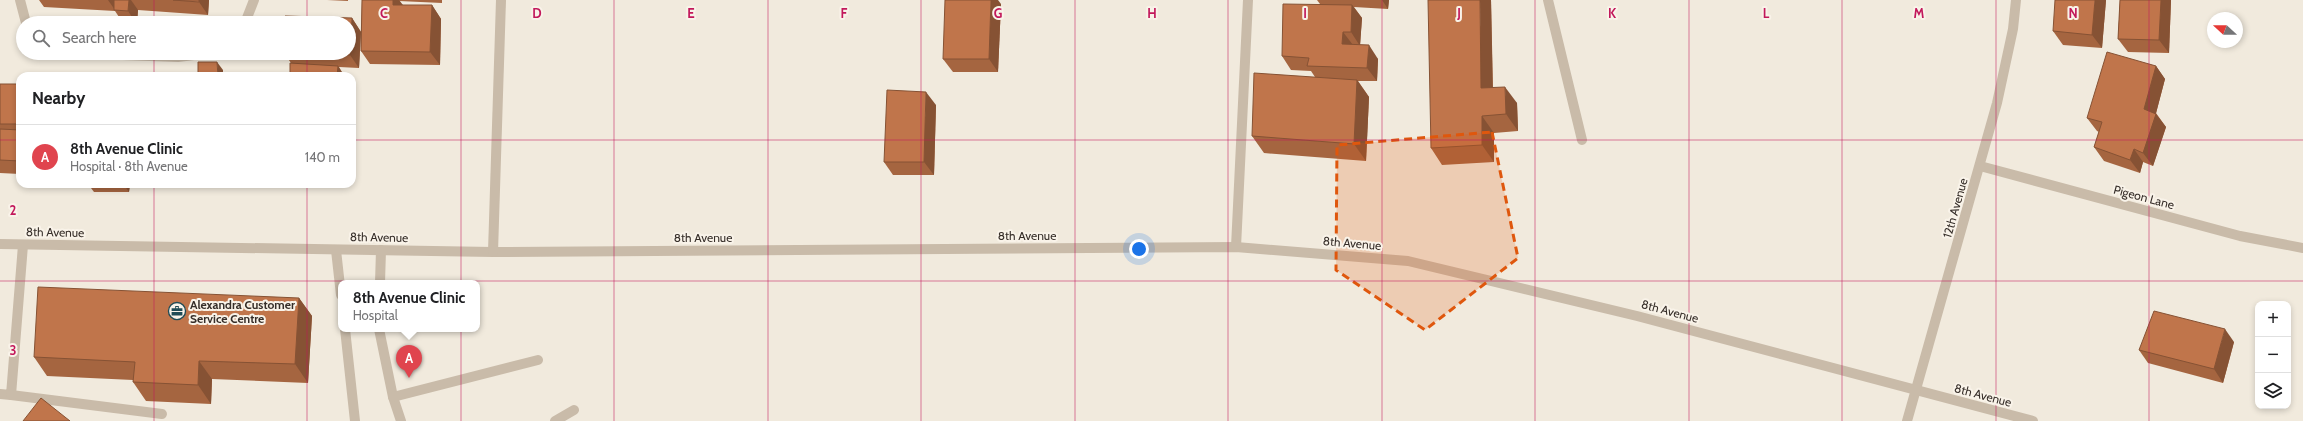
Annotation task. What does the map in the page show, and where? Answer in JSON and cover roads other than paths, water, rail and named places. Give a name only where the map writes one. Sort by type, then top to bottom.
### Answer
[{"type":"street","points":[[20,0],[24,16]]},
{"type":"street","points":[[248,16],[254,0]]},
{"type":"street","points":[[493,252],[501,0]]},
{"type":"street","points":[[1236,246],[1248,0]]},
{"type":"street","points":[[1548,0],[1582,140]]},
{"type":"street","name":"12th Avenue","points":[[1907,421],[1980,166],[2011,37],[2016,0]]},
{"type":"street","name":"Pigeon Lane","points":[[1980,166],[2240,236],[2303,248]]},
{"type":"street","name":"8th Avenue","points":[[0,244],[493,252],[1236,246],[1408,261],[1637,316],[2034,421]]},
{"type":"street","points":[[11,395],[22,245]]},
{"type":"street","points":[[336,250],[339,280]]},
{"type":"street","points":[[380,280],[381,250]]},
{"type":"street","points":[[345,332],[355,421]]},
{"type":"street","points":[[380,332],[393,397],[402,421]]},
{"type":"street","points":[[393,397],[538,360]]},
{"type":"street","points":[[0,394],[162,414]]},
{"type":"street","points":[[555,421],[574,410]]},
{"type":"place","name":"Alexandra Customer Service Centre","points":[[177,311]]},
{"type":"place","name":"8th Avenue Clinic","points":[[409,378]]}]
